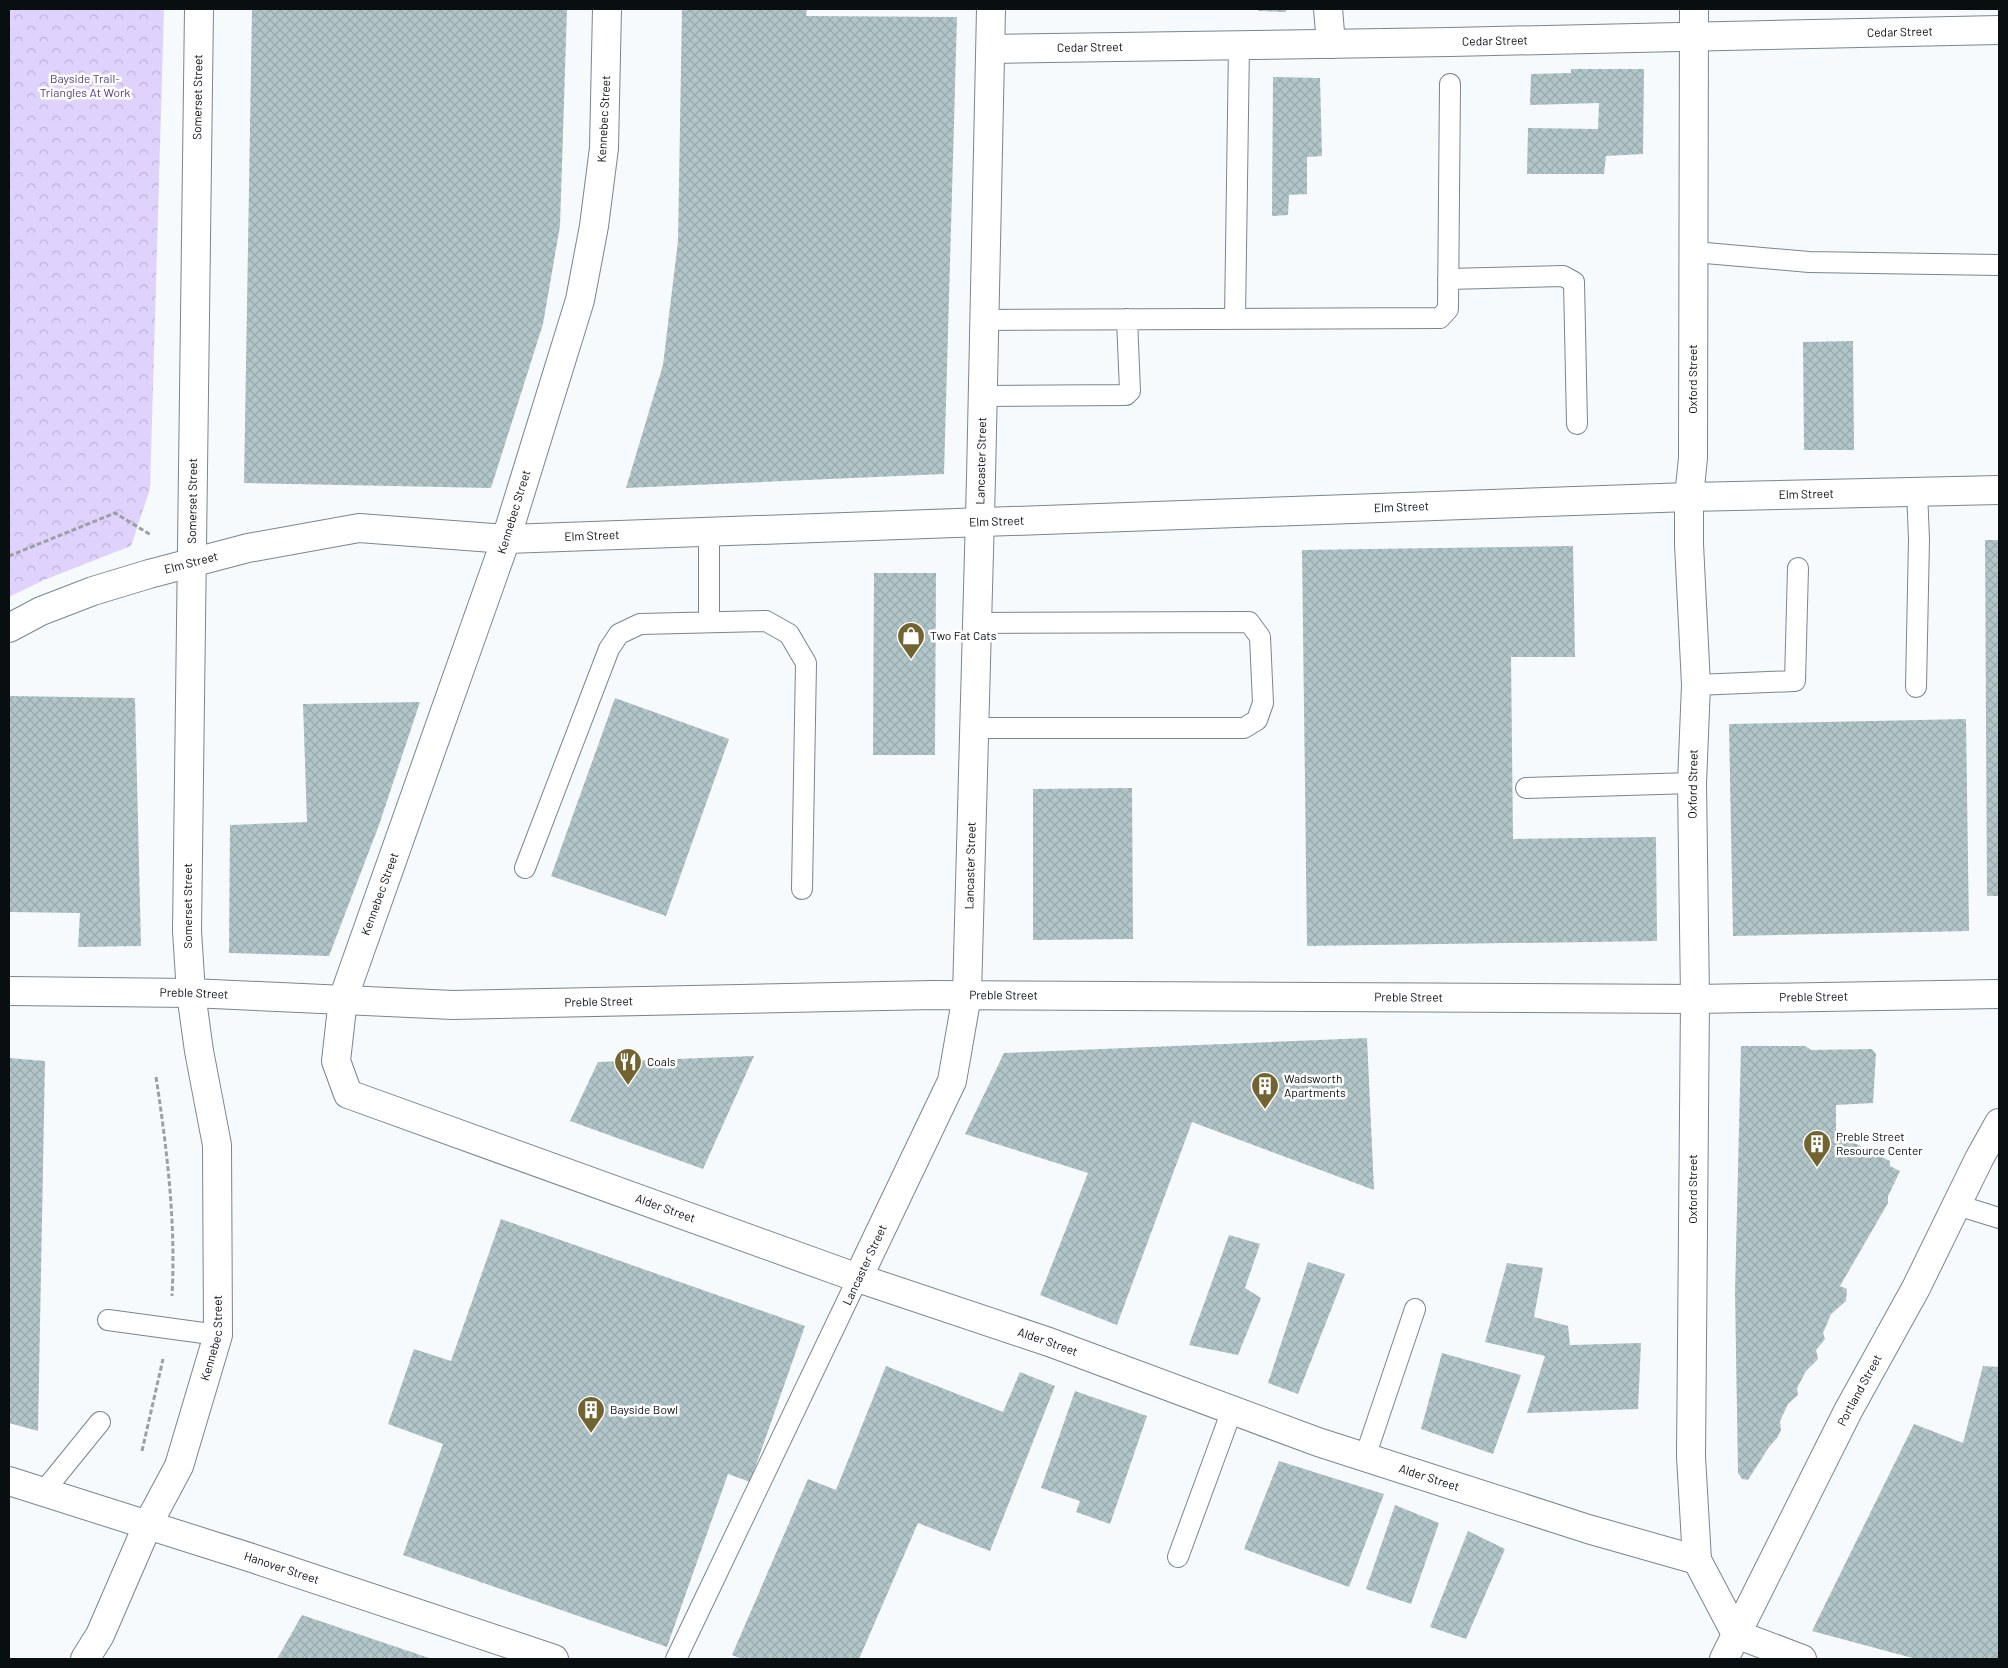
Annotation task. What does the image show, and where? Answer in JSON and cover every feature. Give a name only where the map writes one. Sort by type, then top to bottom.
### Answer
[{"type":"street","name":"Somerset Street","points":[[191,993],[187,931],[199,9]]},
{"type":"street","name":"Kennebec Street","points":[[343,999],[506,539],[580,300],[594,226],[604,148],[607,9]]},
{"type":"street","name":"Lancaster Street","points":[[858,1278],[952,1081],[967,995],[985,320],[991,9]]},
{"type":"street","points":[[1328,9],[1331,44]]},
{"type":"street","name":"Oxford Street","points":[[1694,9],[1693,458],[1689,497],[1689,544],[1696,685],[1692,783],[1695,999],[1691,1457],[1697,1560]]},
{"type":"street","name":"Cedar Street","points":[[991,48],[1694,38],[1999,30]]},
{"type":"street","name":"Elm Street","points":[[9,628],[41,611],[93,591],[192,562],[248,548],[359,528],[506,539],[1689,497],[1999,490]]},
{"type":"street","name":"Preble Street","points":[[9,991],[191,993],[453,1005],[967,995],[1695,999],[1999,994]]},
{"type":"street","name":"Kennebec Street","points":[[85,1659],[100,1635],[148,1524],[179,1466],[218,1335],[217,1145],[199,1051],[191,993]]},
{"type":"street","name":"Alder Street","points":[[343,999],[336,1062],[348,1094],[858,1278],[1049,1342],[1318,1442],[1588,1529],[1697,1560]]},
{"type":"street","name":"Portland Street","points":[[1724,1659],[1848,1411],[1916,1288],[1999,1123]]},
{"type":"street","name":"Hanover Street","points":[[9,1481],[148,1524],[554,1659]]},
{"type":"street","points":[[1697,1560],[1736,1634],[1802,1659]]},
{"type":"lane","points":[[1235,319],[1239,45]]},
{"type":"lane","points":[[985,320],[1440,318],[1448,309],[1450,84]]},
{"type":"lane","points":[[1694,252],[1809,262],[1999,264]]},
{"type":"lane","points":[[1448,278],[1563,276],[1574,282],[1577,424]]},
{"type":"lane","points":[[983,396],[1126,395],[1130,391],[1127,319]]},
{"type":"lane","points":[[1916,491],[1919,539],[1916,687]]},
{"type":"lane","points":[[709,532],[709,622]]},
{"type":"lane","points":[[1696,685],[1795,681],[1798,568]]},
{"type":"lane","points":[[526,868],[609,649],[619,634],[640,624],[766,621],[789,634],[806,663],[802,889]]},
{"type":"lane","points":[[974,728],[1244,728],[1257,720],[1264,703],[1260,636],[1249,622],[976,623]]},
{"type":"lane","points":[[1526,788],[1692,783]]},
{"type":"lane","points":[[1957,1205],[1999,1218]]},
{"type":"lane","name":"Lancaster Street","points":[[676,1659],[858,1278]]},
{"type":"lane","points":[[1365,1457],[1415,1309]]},
{"type":"lane","points":[[108,1320],[218,1335]]},
{"type":"lane","points":[[1178,1557],[1232,1410]]},
{"type":"lane","points":[[44,1491],[100,1422]]},
{"type":"path","points":[[9,556],[115,513],[192,562]]},
{"type":"path","points":[[142,1451],[170,1329],[174,1258],[164,1130],[156,1077]]},
{"type":"green space","name":"Bayside Trail- Triangles At Work","points":[[9,9],[164,9],[150,489],[131,546],[44,580],[9,597]]},
{"type":"building","points":[[252,9],[567,9],[560,226],[543,324],[491,488],[244,483]]},
{"type":"building","points":[[682,9],[807,9],[806,16],[957,17],[944,474],[626,488],[663,365],[678,241]]},
{"type":"building","points":[[1257,9],[1286,9],[1286,12],[1259,11]]},
{"type":"building","points":[[1571,69],[1644,69],[1643,154],[1606,156],[1604,174],[1527,174],[1528,128],[1598,129],[1599,103],[1530,105],[1531,74],[1571,73]]},
{"type":"building","points":[[1273,77],[1320,78],[1322,156],[1307,157],[1307,194],[1289,195],[1288,215],[1272,216]]},
{"type":"building","points":[[1853,341],[1854,450],[1804,450],[1803,342]]},
{"type":"building","points":[[1985,540],[1999,540],[1999,896],[1987,896]]},
{"type":"building","points":[[1573,546],[1575,657],[1511,657],[1513,839],[1656,837],[1657,941],[1307,946],[1302,550]]},
{"type":"building","points":[[874,573],[936,573],[935,755],[873,755]]},
{"type":"building","points":[[9,696],[135,698],[141,946],[78,947],[80,913],[9,912]]},
{"type":"building","points":[[615,698],[729,739],[666,916],[551,876]]},
{"type":"building","points":[[420,702],[379,825],[329,956],[229,953],[230,825],[307,822],[303,704]]},
{"type":"building","points":[[1966,719],[1969,931],[1733,936],[1729,724]]},
{"type":"building","points":[[1132,788],[1133,939],[1033,940],[1033,789]]},
{"type":"building","points":[[1367,1038],[1374,1190],[1192,1122],[1117,1325],[1040,1295],[1088,1173],[965,1134],[1004,1053]]},
{"type":"building","name":"Preble Street Resource Center","points":[[1741,1046],[1805,1046],[1811,1050],[1872,1049],[1876,1054],[1873,1103],[1836,1105],[1836,1130],[1845,1138],[1890,1161],[1890,1166],[1900,1171],[1888,1196],[1888,1203],[1840,1286],[1847,1289],[1846,1301],[1831,1314],[1823,1333],[1825,1339],[1816,1350],[1818,1359],[1806,1371],[1797,1388],[1798,1395],[1788,1404],[1780,1421],[1781,1430],[1777,1438],[1748,1480],[1742,1479],[1738,1473],[1735,1292]]},
{"type":"building","points":[[754,1056],[703,1169],[570,1121],[598,1062]]},
{"type":"building","points":[[9,1058],[45,1061],[38,1431],[9,1423]]},
{"type":"building","name":"Bayside Bowl","points":[[501,1219],[805,1326],[750,1482],[728,1474],[667,1647],[403,1555],[443,1444],[388,1424],[414,1349],[451,1361]]},
{"type":"building","points":[[1229,1235],[1260,1244],[1245,1288],[1261,1298],[1238,1355],[1189,1345]]},
{"type":"building","points":[[1308,1262],[1345,1274],[1298,1394],[1268,1383]]},
{"type":"building","points":[[1507,1263],[1543,1268],[1534,1317],[1568,1326],[1570,1345],[1641,1343],[1638,1409],[1527,1413],[1545,1356],[1485,1342]]},
{"type":"building","points":[[1442,1353],[1521,1375],[1493,1454],[1421,1429]]},
{"type":"building","points":[[886,1366],[1003,1412],[1020,1372],[1055,1386],[990,1551],[918,1523],[859,1659],[742,1659],[732,1655],[808,1479],[836,1490]]},
{"type":"building","points":[[1983,1366],[1999,1367],[1999,1659],[1916,1659],[1812,1631],[1914,1424],[1963,1443]]},
{"type":"building","points":[[1075,1391],[1147,1416],[1110,1524],[1076,1512],[1080,1501],[1041,1488]]},
{"type":"building","points":[[1279,1461],[1384,1494],[1349,1587],[1244,1549]]},
{"type":"building","points":[[1395,1505],[1439,1523],[1411,1604],[1366,1589]]},
{"type":"building","points":[[1468,1531],[1505,1549],[1466,1639],[1430,1627]]},
{"type":"building","points":[[302,1615],[432,1659],[277,1659]]},
{"type":"place","name":"Two Fat Cats","points":[[911,660]]},
{"type":"place","name":"Coals","points":[[628,1086]]},
{"type":"place","name":"Wadsworth Apartments","points":[[1265,1110]]},
{"type":"place","name":"Preble Street Resource Center","points":[[1817,1168]]},
{"type":"place","name":"Bayside Bowl","points":[[591,1434]]}]
